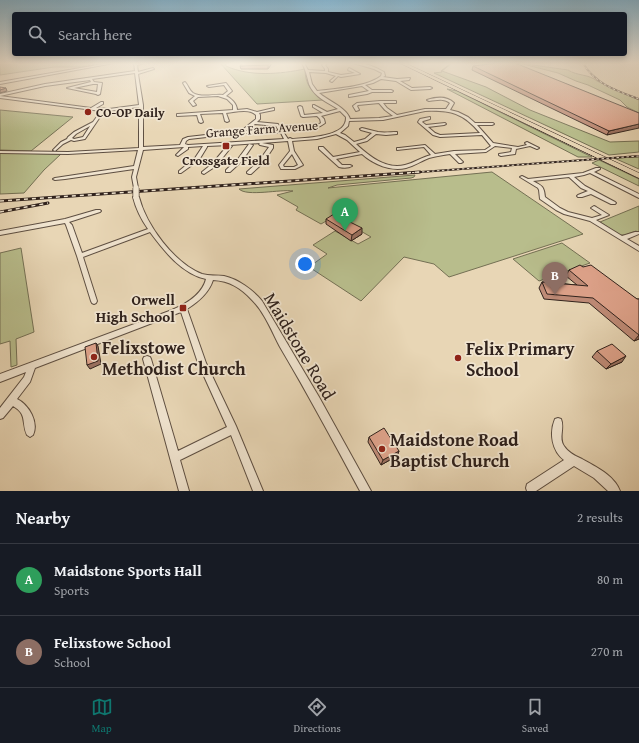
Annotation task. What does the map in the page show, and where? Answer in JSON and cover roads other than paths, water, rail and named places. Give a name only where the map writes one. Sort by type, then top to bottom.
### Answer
[{"type":"highway","points":[[450,86],[639,176]]},
{"type":"highway","points":[[457,86],[639,171]]},
{"type":"street","points":[[0,97],[12,92],[46,86]]},
{"type":"street","points":[[79,86],[69,88],[98,94],[100,86]]},
{"type":"street","name":"Maidstone Road","points":[[138,86],[141,148],[134,177],[137,206],[151,230],[170,253],[182,264],[199,275],[210,278],[228,279],[256,300],[294,362],[366,491]]},
{"type":"street","points":[[187,86],[191,93],[198,95],[224,96],[230,98],[236,107],[235,110]]},
{"type":"street","points":[[224,96],[230,91],[226,86]]},
{"type":"street","name":"Grange Farm Avenue","points":[[185,146],[206,147],[251,145],[288,139],[320,138],[337,133],[346,126],[349,120],[346,114],[316,92],[312,86]]},
{"type":"street","points":[[316,92],[356,86]]},
{"type":"street","points":[[363,86],[371,91]]},
{"type":"street","points":[[406,86],[411,89],[432,89],[427,86]]},
{"type":"street","points":[[350,96],[371,91],[391,91]]},
{"type":"street","points":[[194,105],[191,100],[198,95]]},
{"type":"street","points":[[0,97],[102,110],[140,106]]},
{"type":"street","points":[[429,100],[445,98],[452,103],[447,111]]},
{"type":"street","points":[[380,102],[386,109],[396,116]]},
{"type":"street","points":[[357,110],[355,106],[356,104],[395,102]]},
{"type":"street","points":[[92,109],[102,103]]},
{"type":"street","points":[[314,106],[326,113]]},
{"type":"street","points":[[300,107],[303,116],[318,115],[340,110]]},
{"type":"street","points":[[178,115],[235,110],[247,110],[256,113],[273,109]]},
{"type":"street","points":[[55,150],[60,144],[70,139],[84,138],[102,110]]},
{"type":"street","points":[[349,120],[370,120],[426,110],[447,111],[463,116],[474,124],[492,144],[515,148],[524,147],[528,144],[537,148]]},
{"type":"street","points":[[224,112],[227,121]]},
{"type":"street","points":[[198,113],[202,122]]},
{"type":"street","points":[[242,132],[259,117],[256,113]]},
{"type":"street","points":[[308,127],[318,126],[323,123],[322,119],[318,115]]},
{"type":"street","points":[[429,118],[420,121],[434,134],[440,136],[483,134]]},
{"type":"street","points":[[70,139],[69,137],[73,134],[93,123]]},
{"type":"street","points":[[254,123],[277,125],[288,139],[292,151],[301,166],[295,168],[283,168],[281,166],[292,151]]},
{"type":"street","points":[[425,126],[444,124]]},
{"type":"street","points":[[474,124],[492,124]]},
{"type":"street","points":[[362,129],[372,131],[375,134]]},
{"type":"street","points":[[178,156],[185,146],[184,140],[188,138],[242,132],[282,132]]},
{"type":"street","points":[[337,133],[347,136],[363,154],[373,161],[386,166],[398,168],[408,167],[434,155],[486,151],[492,147],[492,144]]},
{"type":"street","points":[[354,143],[366,140],[375,134],[396,133]]},
{"type":"street","name":"Grange Farm Avenue","points":[[0,152],[68,153],[141,148],[265,143]]},
{"type":"street","points":[[249,172],[261,162],[270,148],[270,145],[265,143]]},
{"type":"street","points":[[228,171],[240,160],[251,145]]},
{"type":"street","points":[[204,173],[214,165],[230,146]]},
{"type":"street","points":[[399,149],[425,146],[434,155]]},
{"type":"street","points":[[181,172],[198,158],[206,147]]},
{"type":"street","points":[[321,148],[341,166],[350,166]]},
{"type":"street","points":[[501,155],[512,154],[515,148]]},
{"type":"street","points":[[452,153],[461,162]]},
{"type":"street","points":[[333,158],[363,154]]},
{"type":"street","points":[[55,178],[83,176],[108,170],[136,167]]},
{"type":"street","points":[[528,180],[591,172],[598,168]]},
{"type":"street","points":[[591,172],[639,196]]},
{"type":"street","points":[[569,175],[591,192],[613,203]]},
{"type":"street","points":[[522,176],[540,187],[542,190],[541,196],[544,200],[566,213],[592,220],[623,238],[639,250]]},
{"type":"street","points":[[580,196],[591,192]]},
{"type":"street","points":[[592,220],[606,215],[594,208]]},
{"type":"street","points":[[0,233],[66,221],[98,211]]},
{"type":"street","points":[[66,221],[69,225],[80,256],[94,301]]},
{"type":"street","points":[[80,256],[151,230]]},
{"type":"street","points":[[623,238],[637,232]]},
{"type":"street","points":[[0,378],[146,324],[183,308],[203,292],[208,286],[210,278]]},
{"type":"street","points":[[183,308],[202,363],[232,428],[258,491]]},
{"type":"street","points":[[147,359],[184,491]]},
{"type":"street","points":[[0,415],[27,378],[32,366]]},
{"type":"street","points":[[10,402],[18,404],[28,414],[30,432]]},
{"type":"street","points":[[558,422],[556,438],[566,456],[572,461],[598,474],[615,491]]},
{"type":"street","points":[[175,457],[232,428]]},
{"type":"street","points":[[531,488],[572,461]]},
{"type":"railway","points":[[607,86],[639,99]]},
{"type":"railway","points":[[407,173],[639,156]]},
{"type":"railway","points":[[0,201],[420,172]]},
{"type":"railway","points":[[0,212],[48,203]]},
{"type":"place","name":"CO-OP Daily","points":[[88,112]]},
{"type":"place","name":"Crossgate Field","points":[[226,146]]},
{"type":"place","name":"Maidstone Sports Hall","points":[[345,231]]},
{"type":"place","name":"Felixstowe School","points":[[555,295]]},
{"type":"place","name":"Orwell High School","points":[[183,308]]},
{"type":"place","name":"Felixstowe Methodist Church","points":[[94,357]]},
{"type":"place","name":"Felix Primary School","points":[[458,358]]},
{"type":"place","name":"Maidstone Road Baptist Church","points":[[382,449]]}]
